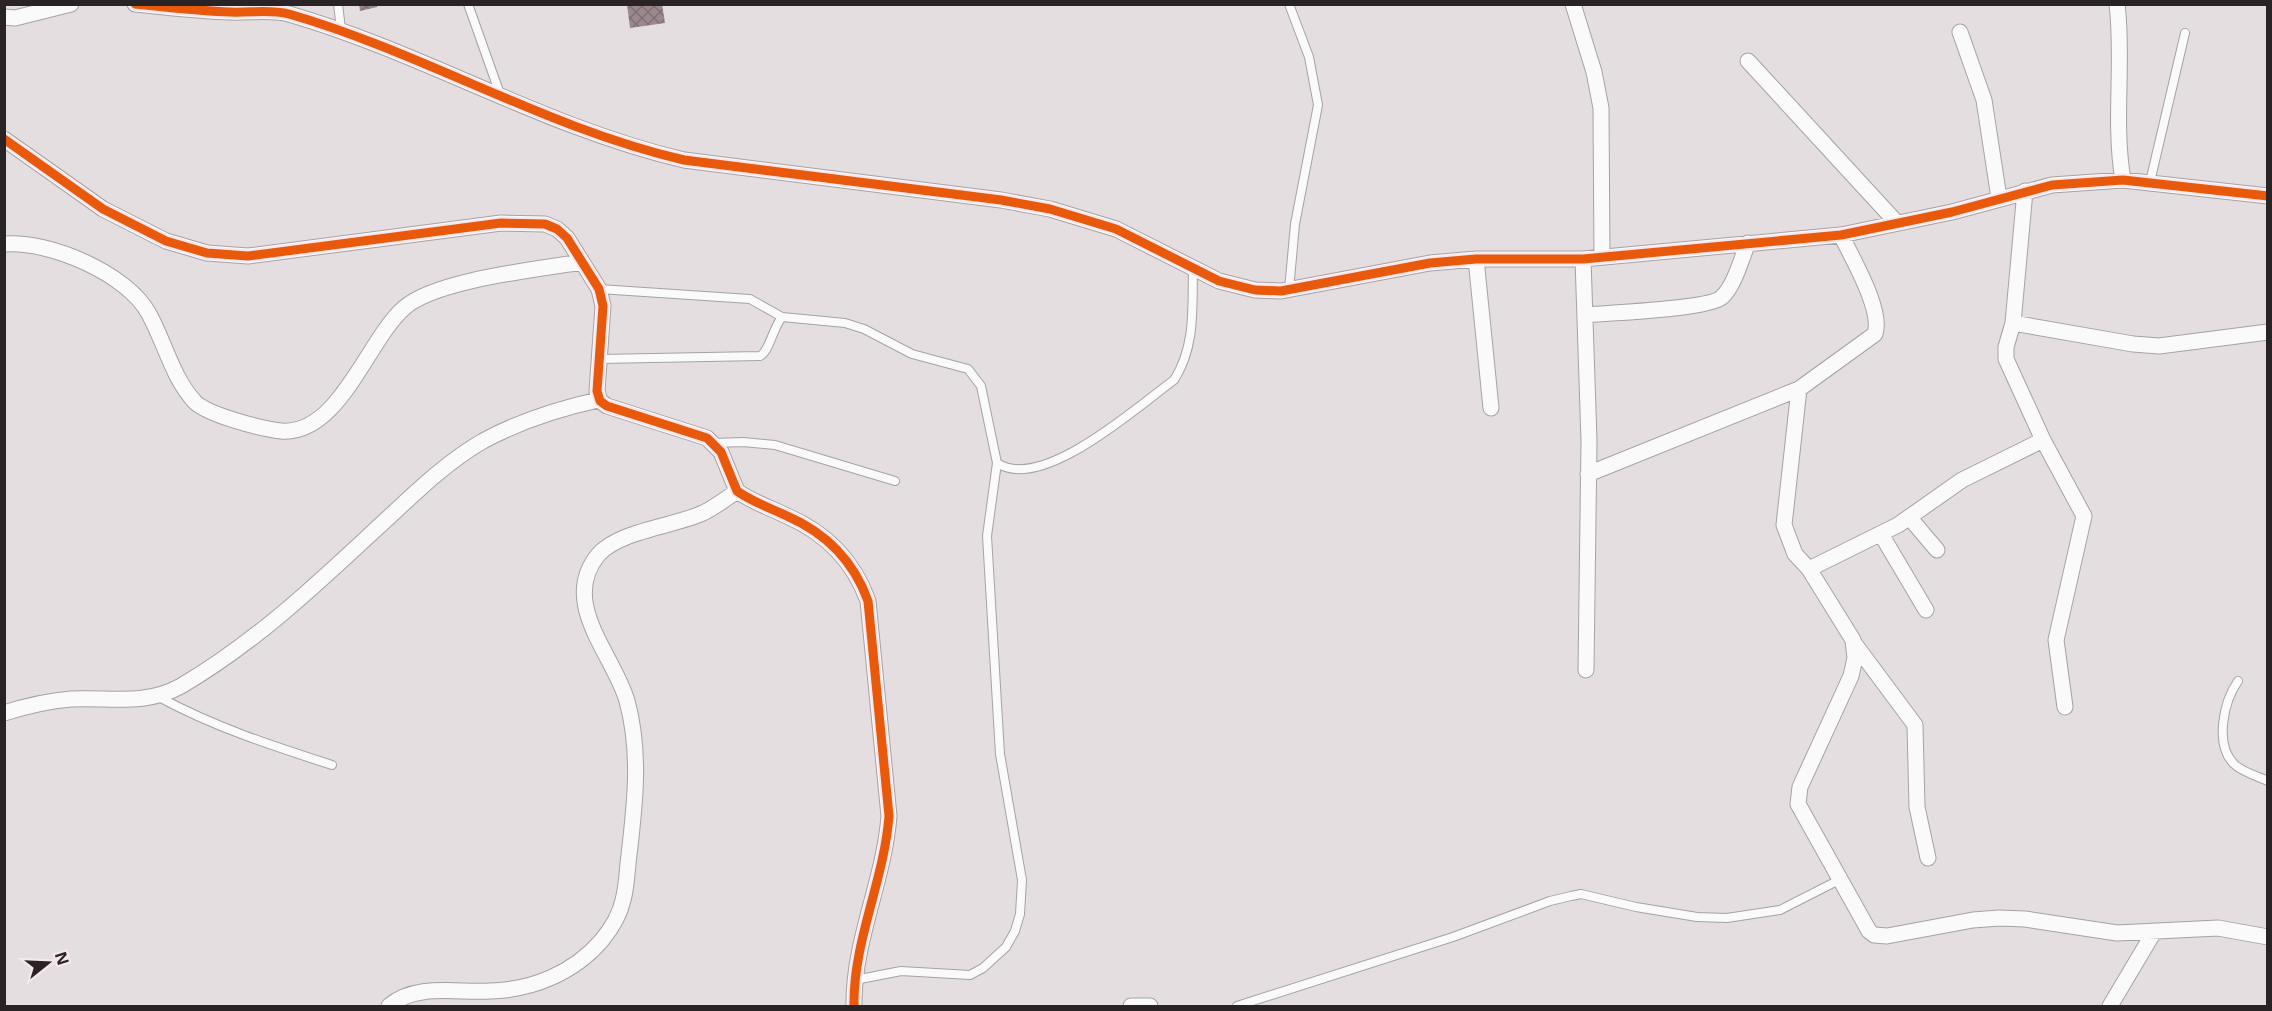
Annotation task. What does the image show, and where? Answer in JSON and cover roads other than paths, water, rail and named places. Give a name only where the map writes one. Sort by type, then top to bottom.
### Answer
[{"type":"street","points":[[4,17],[15,18],[71,4]]},
{"type":"street","points":[[135,4],[231,12],[282,9],[341,29],[589,133],[638,149],[684,160],[930,190],[1050,209],[1116,229],[1219,281],[1255,291],[1289,290],[1397,268],[1476,259],[1583,259],[1841,235],[1952,212],[2025,190],[2052,185],[2123,180],[2268,196]]},
{"type":"street","points":[[1573,4],[1594,72],[1601,108],[1602,257]]},
{"type":"street","points":[[2117,4],[2120,25],[2119,132],[2123,180]]},
{"type":"street","points":[[1960,32],[1984,100],[2000,198]]},
{"type":"street","points":[[1748,61],[1897,223]]},
{"type":"street","points":[[4,139],[103,209],[166,242],[207,253],[248,256],[501,223],[534,224],[557,229],[567,238],[599,289],[603,306],[598,400],[556,409],[518,423],[482,442],[444,468],[246,643],[159,697],[133,701],[70,699],[28,705],[4,713]]},
{"type":"street","points":[[2025,190],[2013,323],[2006,347],[2006,359],[2043,440],[2084,516],[2056,640],[2065,707]]},
{"type":"street","points":[[1588,474],[1799,389],[1863,345],[1878,327],[1875,310],[1841,235]]},
{"type":"street","points":[[4,244],[17,243],[44,248],[93,267],[126,286],[148,312],[180,382],[197,404],[219,415],[282,431],[311,424],[333,407],[357,376],[386,326],[405,306],[426,293],[507,274],[582,262]]},
{"type":"street","points":[[1585,315],[1700,305],[1719,300],[1728,288],[1748,243]]},
{"type":"street","points":[[1476,259],[1491,408]]},
{"type":"street","points":[[1583,259],[1588,474],[1586,670]]},
{"type":"street","points":[[2013,323],[2133,344],[2160,346],[2268,332]]},
{"type":"street","points":[[1799,389],[1784,525],[1795,554],[1809,569],[1853,640],[1915,725],[1917,807],[1928,858]]},
{"type":"street","points":[[597,391],[600,401],[608,406],[676,427],[714,443],[737,491],[816,531],[848,561],[860,580],[868,601],[889,816],[887,842],[854,980],[854,1006]]},
{"type":"street","points":[[1809,569],[1881,534],[1909,518],[1962,480],[2043,440]]},
{"type":"street","points":[[389,1006],[396,1000],[416,993],[519,988],[552,978],[577,964],[608,931],[623,900],[634,814],[635,740],[626,699],[586,614],[585,589],[589,567],[600,552],[620,540],[703,513],[737,491]]},
{"type":"street","points":[[1909,518],[1937,550]]},
{"type":"street","points":[[1881,534],[1926,610]]},
{"type":"street","points":[[1853,640],[1855,658],[1851,676],[1800,787],[1798,804],[1863,924],[1874,934],[1887,936],[1972,920],[1999,918],[2025,919],[2117,933],[2154,932],[2179,928],[2218,928],[2268,937]]},
{"type":"street","points":[[2110,1006],[2154,932]]},
{"type":"street","points":[[1131,1006],[1150,1006]]},
{"type":"lane","points":[[338,4],[341,29]]},
{"type":"lane","points":[[468,4],[500,96]]},
{"type":"lane","points":[[1289,4],[1309,57],[1318,105],[1295,224],[1289,290]]},
{"type":"lane","points":[[2150,182],[2185,33]]},
{"type":"lane","points":[[997,463],[1011,469],[1024,468],[1074,454],[1174,380],[1184,365],[1190,347],[1193,268]]},
{"type":"lane","points":[[599,289],[750,299],[782,317],[845,323],[864,329],[912,354],[968,369],[981,386],[997,463],[987,536],[1000,754],[1022,880],[1020,914],[1015,932],[1006,947],[992,962],[970,975],[901,971],[854,980]]},
{"type":"lane","points":[[599,359],[760,356],[767,350],[775,326],[782,317]]},
{"type":"lane","points":[[714,443],[743,442],[776,445],[895,481]]},
{"type":"lane","points":[[2238,681],[2229,694],[2225,709],[2226,751],[2234,764],[2268,781]]},
{"type":"lane","points":[[159,697],[251,738],[332,765]]},
{"type":"lane","points":[[1237,1006],[1454,937],[1550,901],[1581,894],[1636,907],[1713,919],[1757,916],[1780,910],[1839,880]]}]
